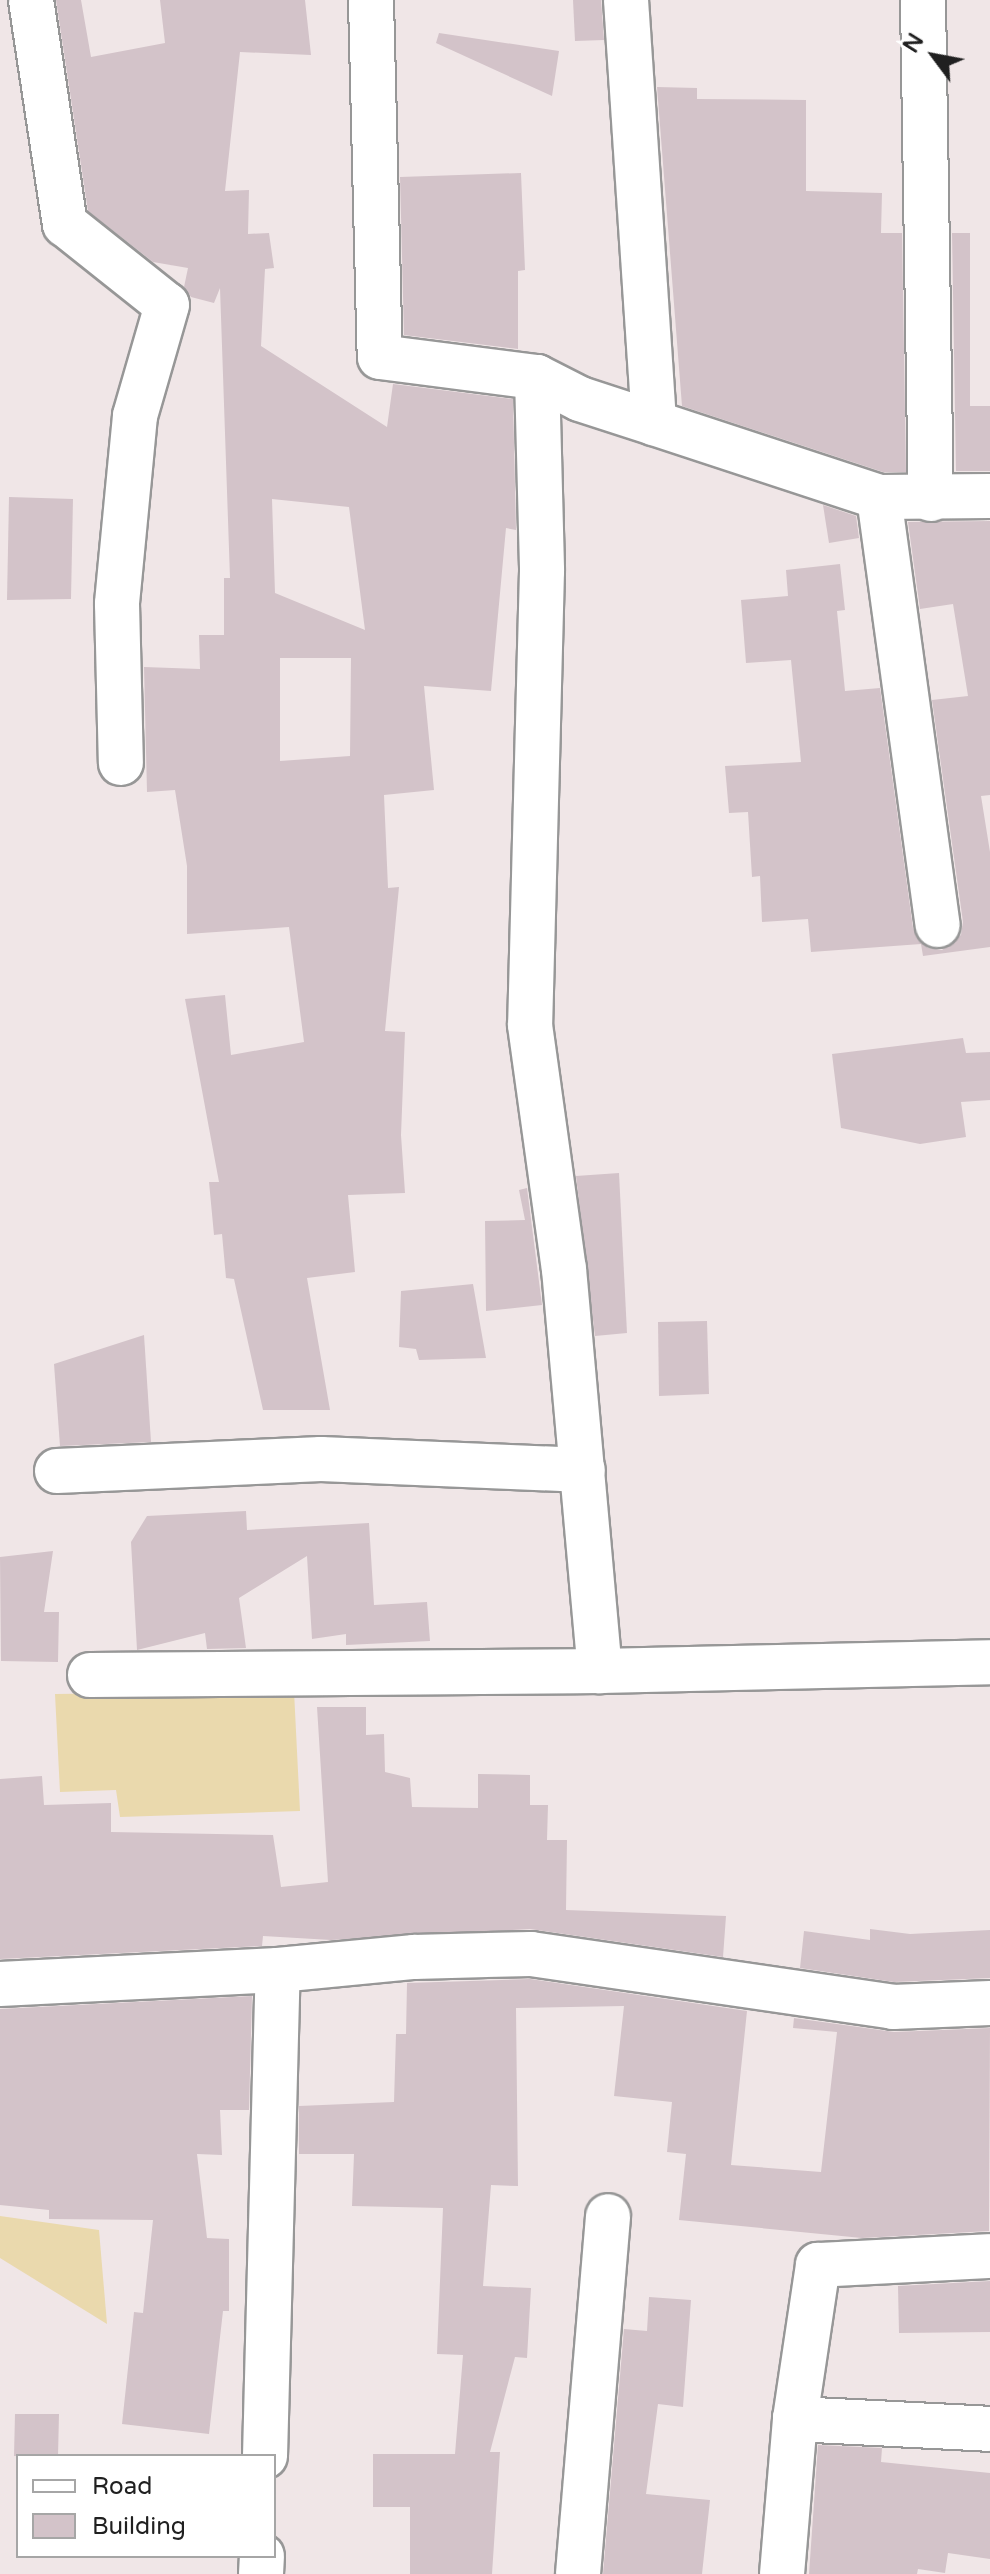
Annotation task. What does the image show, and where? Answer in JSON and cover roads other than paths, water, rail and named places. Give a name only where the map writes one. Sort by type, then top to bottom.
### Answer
[{"type":"street","points":[[31,0],[65,224],[167,305],[133,431],[117,604],[121,763]]},
{"type":"street","points":[[371,0],[380,357],[537,377],[580,399],[879,497],[931,499],[990,496]]},
{"type":"street","points":[[626,0],[654,423]]},
{"type":"street","points":[[923,0],[931,499]]},
{"type":"street","points":[[537,377],[542,571],[530,1025],[564,1269],[600,1671]]},
{"type":"street","points":[[879,497],[938,925]]},
{"type":"street","points":[[57,1471],[321,1459],[583,1470]]},
{"type":"street","points":[[90,1675],[600,1671],[990,1662]]},
{"type":"street","points":[[0,1984],[278,1970],[414,1957],[531,1954],[893,2007],[990,2003]]},
{"type":"street","points":[[265,2454],[278,1970]]},
{"type":"street","points":[[578,2574],[608,2216]]},
{"type":"street","points":[[782,2574],[795,2419],[818,2265],[990,2256]]},
{"type":"street","points":[[795,2419],[990,2429]]}]
